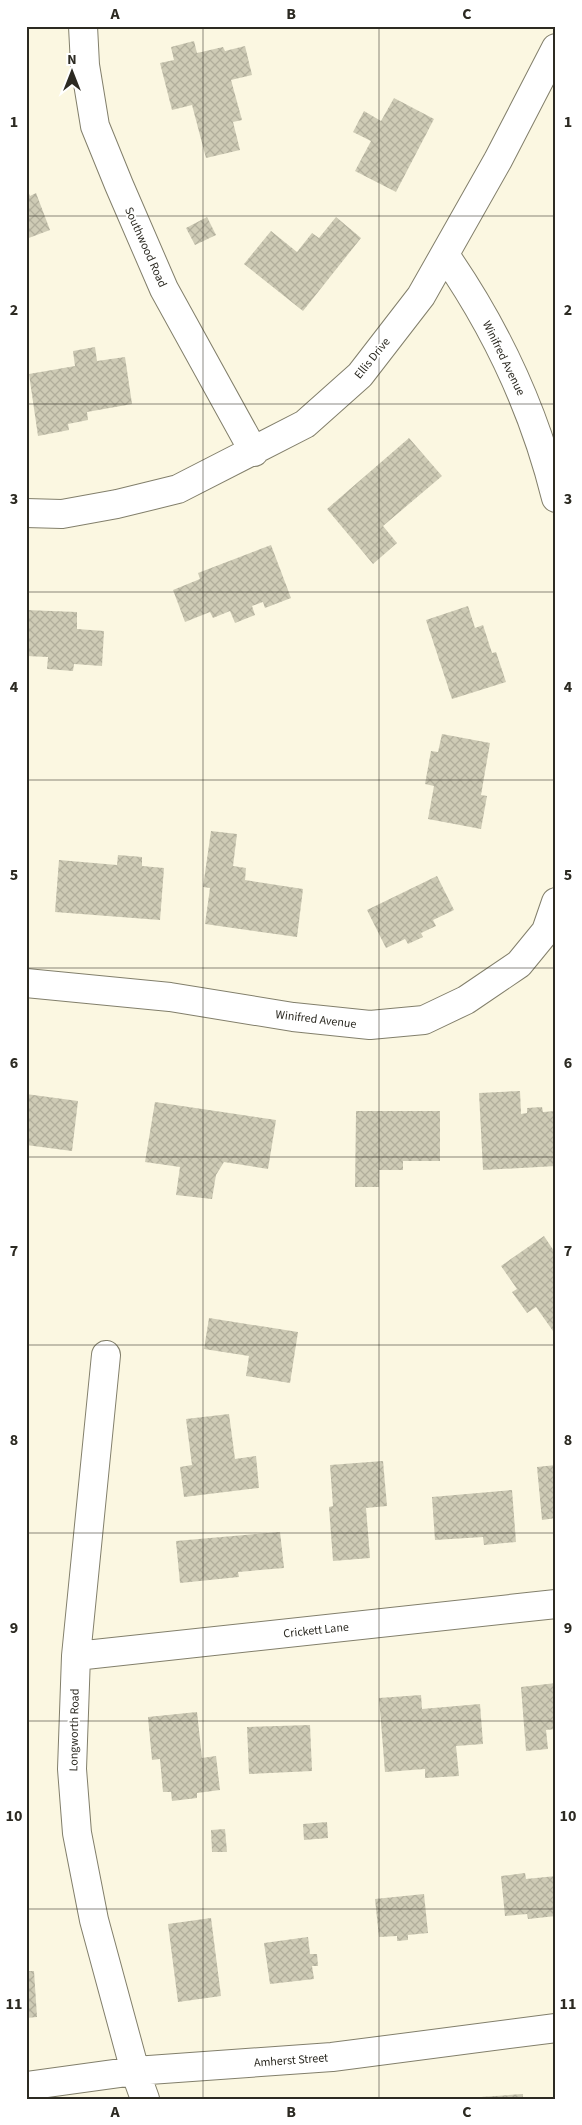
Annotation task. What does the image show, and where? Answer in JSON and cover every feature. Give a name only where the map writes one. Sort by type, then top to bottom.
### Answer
[{"type":"street","name":"Southwood Road","points":[[83,26],[85,65],[96,126],[119,185],[164,289],[254,452]]},
{"type":"street","name":"Ellis Drive","points":[[26,513],[62,514],[117,504],[178,489],[254,452],[305,424],[360,375],[421,296],[498,160],[556,48]]},
{"type":"street","name":"Winifred Avenue","points":[[445,255],[473,296],[516,378],[548,464],[556,498]]},
{"type":"street","name":"Winifred Avenue","points":[[26,983],[170,997],[293,1017],[370,1025],[424,1020],[466,1000],[551,940],[556,902]]},
{"type":"street","name":"Longworth Road","points":[[106,1355],[76,1656],[72,1769],[77,1833],[94,1920],[135,2070],[145,2099]]},
{"type":"street","name":"Crickett Lane","points":[[76,1656],[556,1604]]},
{"type":"street","name":"Amherst Street","points":[[26,2086],[135,2070],[332,2057],[556,2028]]},
{"type":"building","points":[[194,41],[197,53],[223,47],[225,51],[245,46],[252,75],[231,80],[242,120],[233,122],[240,150],[206,158],[192,105],[172,110],[160,63],[174,60],[171,47]]},
{"type":"building","points":[[394,98],[434,119],[396,192],[355,171],[371,141],[353,132],[364,111],[381,121]]},
{"type":"building","points":[[26,186],[30,196],[36,193],[50,230],[26,239]]},
{"type":"building","points":[[207,217],[216,235],[195,245],[186,228]]},
{"type":"building","points":[[336,217],[361,238],[303,311],[244,264],[271,231],[297,252],[312,233],[319,238]]},
{"type":"building","points":[[95,347],[97,361],[125,357],[132,404],[87,412],[88,420],[68,424],[69,430],[38,436],[29,374],[75,366],[73,351]]},
{"type":"building","points":[[409,438],[442,476],[383,526],[397,543],[373,564],[327,509]]},
{"type":"building","points":[[271,545],[291,598],[265,608],[263,602],[252,606],[255,615],[235,623],[230,611],[213,618],[210,612],[185,622],[173,590],[200,579],[198,573]]},
{"type":"building","points":[[468,606],[475,628],[483,625],[492,653],[496,652],[506,682],[452,699],[426,620]]},
{"type":"building","points":[[26,610],[77,612],[77,629],[104,631],[102,666],[74,664],[73,671],[47,669],[48,657],[26,656]]},
{"type":"building","points":[[442,734],[490,743],[481,795],[487,796],[481,829],[428,819],[434,786],[425,784],[431,751],[438,752]]},
{"type":"building","points":[[211,831],[237,834],[233,866],[246,868],[245,880],[303,889],[297,937],[205,924],[210,888],[203,887]]},
{"type":"building","points":[[118,855],[142,857],[142,866],[164,868],[160,920],[55,912],[59,860],[117,865]]},
{"type":"building","points":[[437,876],[454,910],[433,920],[436,926],[421,933],[423,937],[408,944],[405,939],[386,948],[367,910]]},
{"type":"building","points":[[520,1091],[521,1114],[527,1113],[527,1108],[542,1107],[543,1112],[556,1111],[556,1166],[483,1170],[479,1093]]},
{"type":"building","points":[[26,1094],[78,1101],[72,1151],[26,1145]]},
{"type":"building","points":[[155,1102],[276,1120],[268,1169],[224,1162],[216,1175],[212,1199],[176,1195],[180,1167],[145,1162]]},
{"type":"building","points":[[356,1111],[440,1111],[440,1161],[403,1161],[403,1170],[379,1170],[379,1187],[355,1187]]},
{"type":"building","points":[[544,1236],[556,1254],[556,1329],[553,1331],[536,1307],[527,1313],[512,1292],[517,1289],[501,1266]]},
{"type":"building","points":[[209,1318],[298,1332],[290,1383],[246,1376],[249,1356],[204,1349]]},
{"type":"building","points":[[229,1414],[235,1459],[256,1456],[259,1488],[184,1497],[180,1467],[192,1465],[186,1419]]},
{"type":"building","points":[[383,1461],[387,1506],[366,1508],[370,1558],[333,1561],[329,1507],[333,1506],[330,1465]]},
{"type":"building","points":[[556,1465],[556,1518],[542,1520],[537,1467]]},
{"type":"building","points":[[512,1490],[516,1542],[484,1545],[483,1537],[435,1540],[432,1497]]},
{"type":"building","points":[[280,1532],[284,1568],[238,1572],[239,1577],[180,1583],[176,1541]]},
{"type":"building","points":[[556,1683],[556,1729],[546,1730],[548,1749],[526,1751],[521,1687]]},
{"type":"building","points":[[421,1695],[422,1709],[480,1704],[483,1744],[456,1746],[459,1776],[425,1778],[425,1769],[385,1772],[379,1698]]},
{"type":"building","points":[[197,1712],[202,1758],[216,1756],[220,1790],[197,1793],[197,1798],[172,1801],[171,1792],[163,1792],[160,1759],[152,1760],[148,1717]]},
{"type":"building","points":[[310,1725],[312,1771],[249,1774],[247,1727]]},
{"type":"building","points":[[327,1822],[328,1838],[304,1840],[303,1824]]},
{"type":"building","points":[[225,1829],[227,1852],[212,1852],[211,1830]]},
{"type":"building","points":[[525,1873],[526,1879],[556,1876],[556,1916],[528,1919],[527,1914],[505,1916],[501,1876]]},
{"type":"building","points":[[424,1894],[428,1933],[408,1935],[408,1940],[397,1941],[397,1936],[379,1937],[375,1899]]},
{"type":"building","points":[[211,1918],[221,1996],[178,2002],[168,1924]]},
{"type":"building","points":[[308,1937],[310,1954],[317,1954],[318,1966],[312,1966],[314,1979],[270,1984],[264,1943]]},
{"type":"building","points":[[26,1971],[34,1971],[37,2017],[26,2018]]},
{"type":"building","points":[[523,2094],[523,2099],[481,2099],[481,2097]]}]
